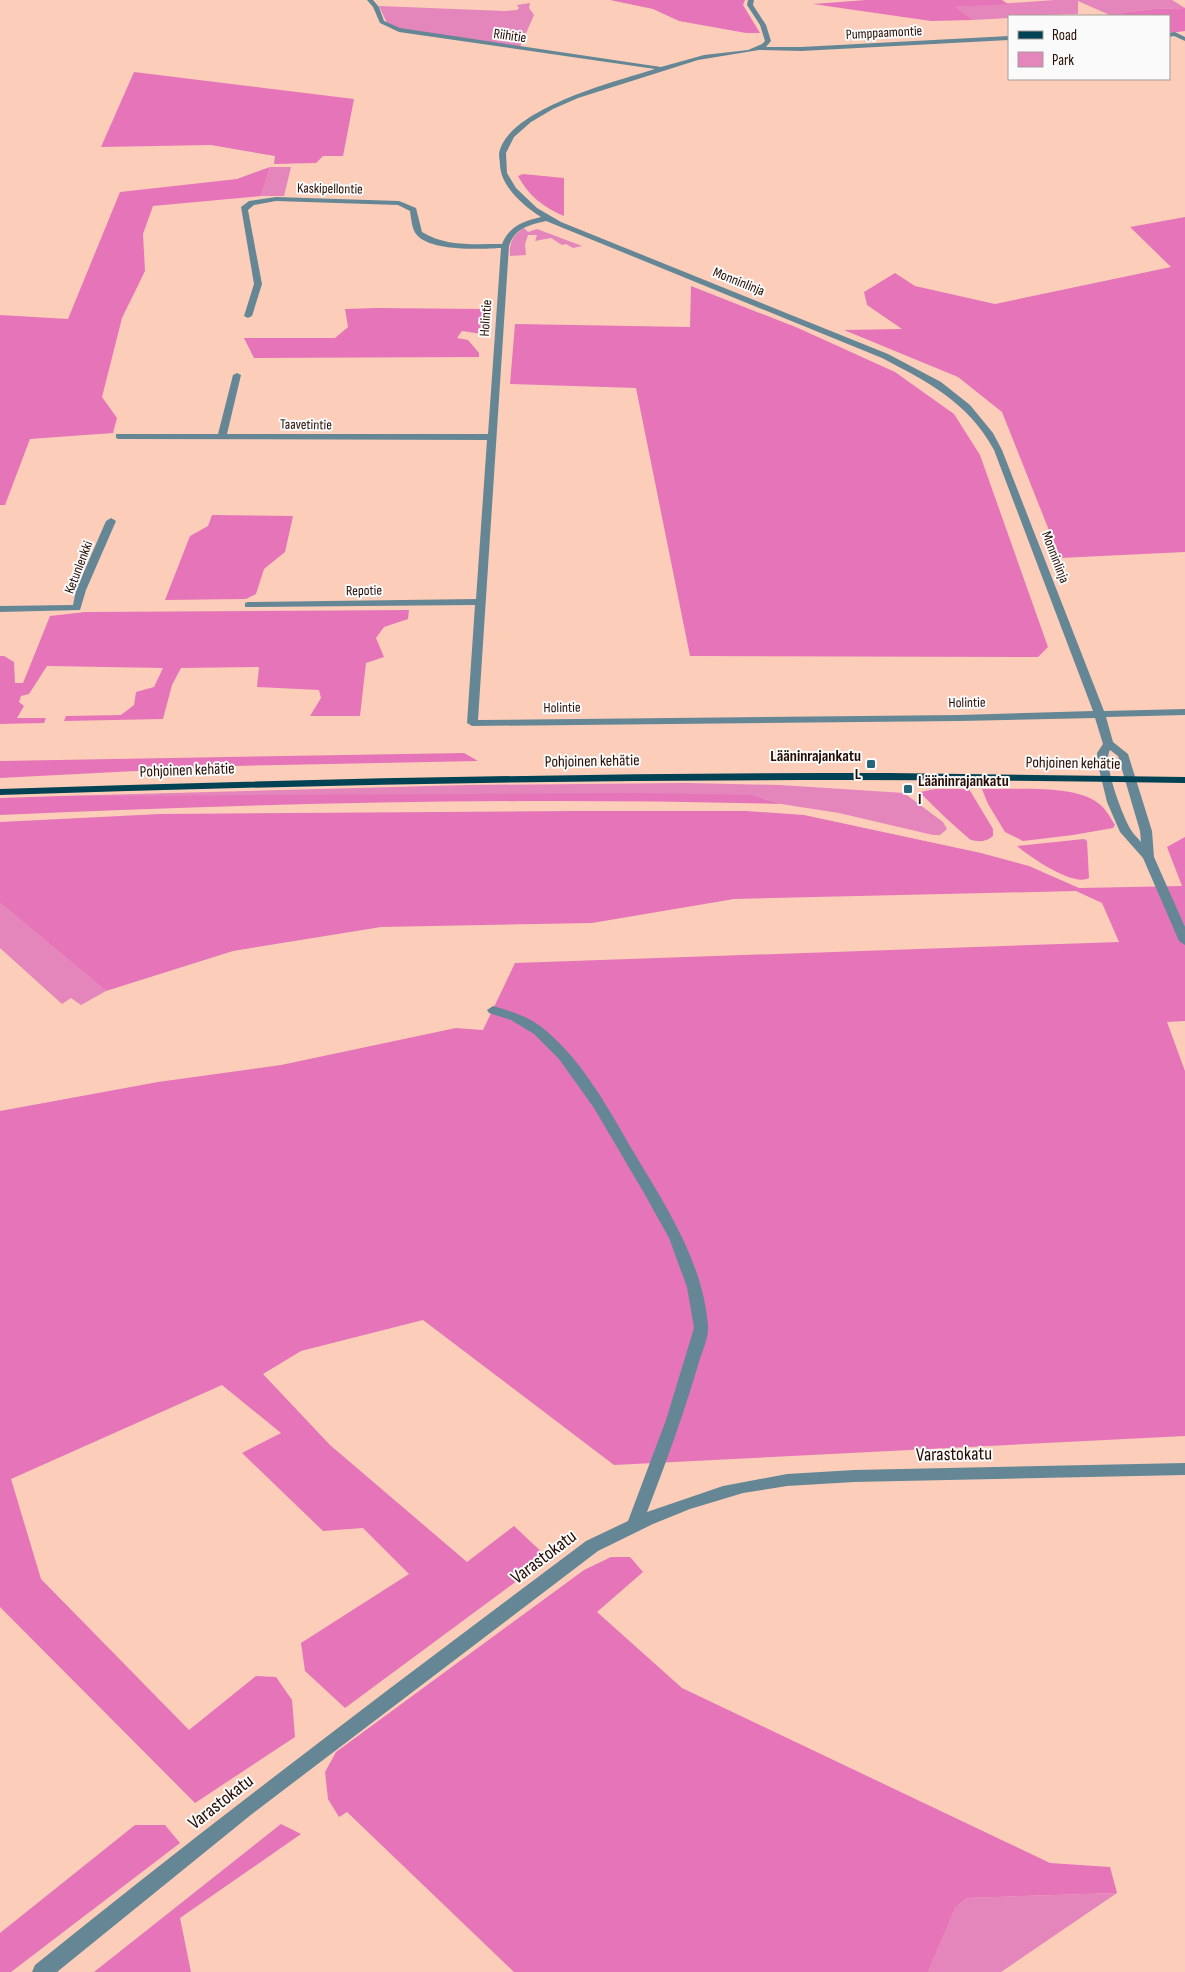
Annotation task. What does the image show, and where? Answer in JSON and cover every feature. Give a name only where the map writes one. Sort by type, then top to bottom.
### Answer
[{"type":"main road","name":"Pohjoinen kehätie","points":[[0,792],[250,783],[576,776],[810,775],[1185,780]]},
{"type":"street","name":"Riihitie","points":[[370,0],[376,7],[382,22],[399,30],[664,69]]},
{"type":"street","points":[[751,0],[752,8],[767,35],[767,44],[760,49]]},
{"type":"street","points":[[1170,36],[1175,34],[1185,39]]},
{"type":"street","name":"Pumppaamontie","points":[[760,49],[801,49],[1008,38]]},
{"type":"street","name":"Monninlinja","points":[[760,49],[706,56],[567,100],[539,113],[513,134],[505,148],[502,161],[504,172],[516,192],[548,218],[589,237],[885,356],[938,384],[967,407],[985,428],[998,450],[1099,713],[1108,744],[1123,754],[1146,831],[1148,857]]},
{"type":"street","name":"Kaskipellontie","points":[[248,316],[258,284],[244,209],[256,201],[276,199],[400,203],[413,210],[419,233],[430,240],[455,245],[505,246]]},
{"type":"street","points":[[505,246],[508,236],[516,228],[529,222],[548,218]]},
{"type":"street","name":"Holintie","points":[[505,246],[472,723],[959,718],[1185,712]]},
{"type":"street","points":[[222,436],[236,375]]},
{"type":"street","name":"Taavetintie","points":[[119,436],[492,437]]},
{"type":"street","name":"Ketunlenkki","points":[[0,609],[77,608],[82,590],[111,521]]},
{"type":"street","name":"Repotie","points":[[248,605],[481,602]]},
{"type":"street","name":"Monninlinja","points":[[1108,744],[1102,754],[1106,778],[1126,832],[1148,857]]},
{"type":"street","points":[[1148,857],[1185,941]]},
{"type":"street","points":[[493,1010],[515,1018],[539,1031],[564,1056],[600,1106],[651,1193],[676,1238],[694,1287],[700,1328],[674,1420],[635,1523]]},
{"type":"street","name":"Varastokatu","points":[[42,1972],[115,1911],[331,1741],[592,1546],[635,1523],[689,1502],[744,1487],[787,1480],[861,1476],[1185,1469]]},
{"type":"green space","points":[[1055,0],[1172,0],[1185,8],[1155,9],[1120,13],[1126,15],[1110,15],[1078,1],[1078,14],[1008,15],[1008,18],[973,20],[954,7]]},
{"type":"green space","points":[[530,3],[529,8],[534,15],[520,47],[404,30],[387,23],[379,6],[505,11],[517,10],[519,8],[517,5]]},
{"type":"green space","points":[[270,167],[291,167],[284,196],[261,196]]},
{"type":"green space","points":[[524,228],[528,232],[537,229],[582,246],[573,248],[566,244],[562,245],[551,238],[535,241],[537,235],[528,235],[525,244],[526,255],[510,256],[512,239]]},
{"type":"green space","points":[[687,783],[780,785],[904,793],[943,822],[947,829],[940,835],[933,835],[839,813],[781,804],[753,795],[60,796],[468,785]]},
{"type":"green space","points":[[0,903],[106,991],[81,1005],[71,998],[62,1004],[0,948]]},
{"type":"green space","points":[[1117,1893],[1001,1972],[928,1972],[956,1907],[967,1898]]},
{"type":"shaded area","points":[[610,0],[745,0],[743,5],[760,33],[746,33],[679,21],[653,9]]},
{"type":"shaded area","points":[[866,0],[1002,0],[1008,4],[955,7],[973,20],[931,21],[813,4]]},
{"type":"shaded area","points":[[1185,8],[1185,31],[1170,33],[1170,15],[1126,15],[1119,13]]},
{"type":"shaded area","points":[[134,72],[354,99],[343,156],[323,156],[316,163],[274,164],[275,156],[211,145],[101,147]]},
{"type":"shaded area","points":[[270,167],[261,196],[153,206],[143,234],[145,271],[122,318],[102,397],[117,418],[113,433],[30,439],[5,505],[0,505],[0,315],[68,319],[120,192],[237,179]]},
{"type":"shaded area","points":[[523,174],[564,178],[564,216],[543,205],[532,195],[518,176]]},
{"type":"shaded area","points":[[1185,217],[1185,552],[1060,558],[1002,412],[958,377],[844,330],[902,329],[867,305],[864,292],[895,273],[915,286],[995,304],[1171,267],[1130,227]]},
{"type":"shaded area","points":[[691,286],[798,328],[895,372],[954,414],[980,455],[1048,647],[1038,657],[690,656],[636,388],[510,384],[515,324],[690,327]]},
{"type":"shaded area","points":[[345,309],[484,309],[482,334],[462,331],[457,338],[468,340],[479,353],[479,357],[254,358],[244,338],[335,338],[348,327]]},
{"type":"shaded area","points":[[212,515],[293,516],[285,552],[264,569],[256,594],[246,599],[165,600],[190,536],[208,526]]},
{"type":"shaded area","points":[[409,610],[408,619],[384,627],[376,638],[384,657],[366,663],[360,716],[310,716],[321,698],[319,690],[257,687],[259,667],[181,668],[172,685],[163,719],[64,721],[66,716],[121,715],[134,705],[136,692],[154,687],[163,668],[47,666],[29,694],[21,696],[19,702],[24,706],[17,718],[46,718],[44,723],[0,724],[0,656],[4,656],[14,662],[15,683],[23,683],[50,616],[85,612]]},
{"type":"shaded area","points":[[464,753],[478,761],[233,766],[0,778],[0,761]]},
{"type":"shaded area","points":[[935,789],[969,789],[993,829],[993,836],[980,841],[968,838],[920,792]]},
{"type":"shaded area","points":[[982,789],[1043,789],[1074,793],[1098,803],[1106,810],[1115,825],[1113,828],[1073,835],[1023,841],[1005,832],[988,804]]},
{"type":"shaded area","points":[[631,793],[753,795],[781,804],[586,801],[390,802],[0,815],[0,798],[60,796]]},
{"type":"shaded area","points":[[746,811],[804,815],[981,853],[1029,866],[1079,888],[1182,886],[1167,847],[1185,837],[1185,1021],[1167,1022],[1185,1071],[1185,1436],[614,1465],[423,1320],[301,1351],[263,1374],[330,1445],[467,1562],[514,1526],[548,1558],[345,1708],[305,1671],[301,1643],[409,1574],[363,1528],[323,1531],[242,1453],[281,1433],[222,1385],[11,1479],[41,1579],[189,1730],[256,1676],[276,1677],[292,1700],[295,1737],[195,1803],[0,1607],[0,1111],[158,1082],[281,1065],[456,1028],[483,1030],[515,963],[1119,942],[1102,903],[1076,891],[734,899],[592,923],[381,927],[233,951],[106,991],[0,903],[0,822],[160,814]]},
{"type":"shaded area","points":[[1084,839],[1087,841],[1089,878],[1082,880],[1052,870],[1017,846]]},
{"type":"shaded area","points":[[611,1557],[630,1557],[643,1572],[597,1612],[682,1688],[1050,1863],[1110,1867],[1117,1893],[967,1898],[956,1907],[928,1972],[514,1972],[347,1812],[339,1817],[328,1799],[325,1772],[336,1752],[584,1570]]},
{"type":"shaded area","points":[[281,1824],[301,1834],[180,1918],[191,1972],[94,1972]]},
{"type":"shaded area","points":[[135,1825],[165,1825],[180,1843],[11,1972],[0,1972],[0,1933]]},
{"type":"place","name":"Lääninrajankatu L","points":[[871,764]]},
{"type":"place","name":"Lääninrajankatu I","points":[[908,789]]}]
